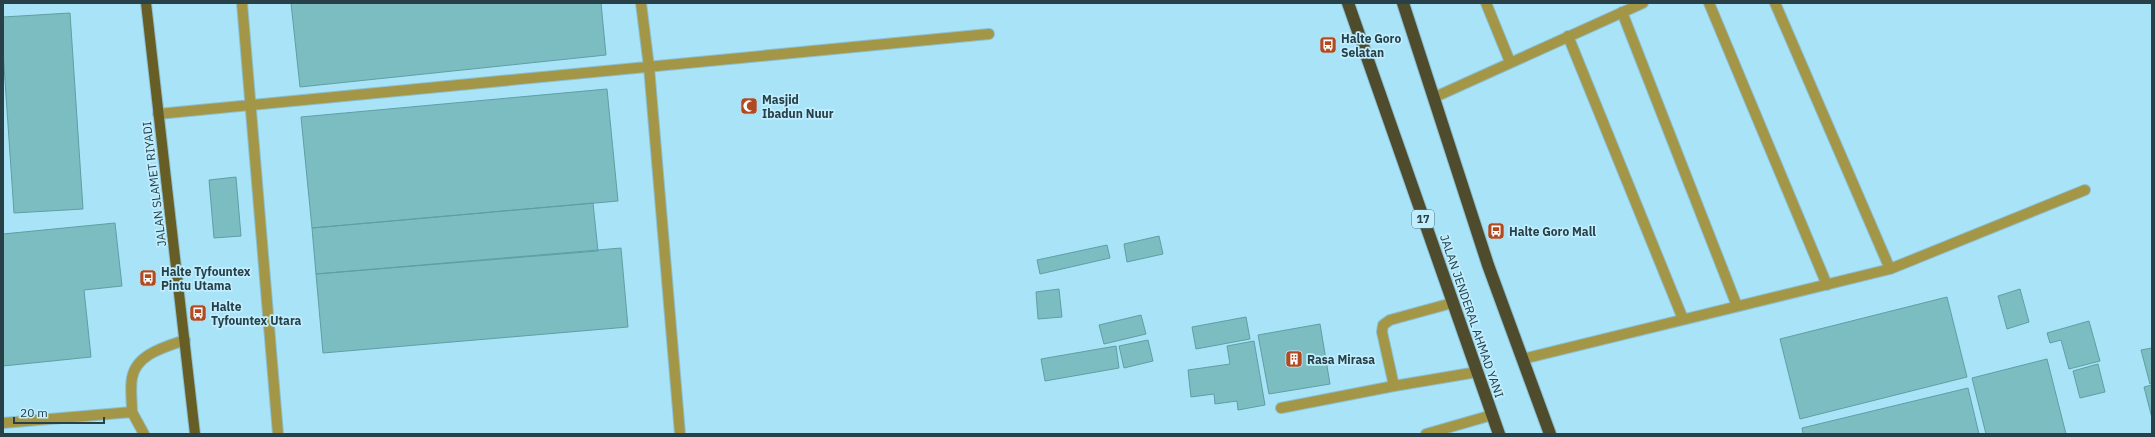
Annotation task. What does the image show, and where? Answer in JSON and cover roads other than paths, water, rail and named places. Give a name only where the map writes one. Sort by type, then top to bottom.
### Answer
[{"type":"highway","name":"JALAN JENDERAL AHMAD YANI","points":[[1348,3],[1499,434]]},
{"type":"highway","points":[[1403,3],[1435,97],[1488,265],[1550,434]]},
{"type":"main road","name":"JALAN SLAMET RIYADI","points":[[146,3],[185,340],[194,434]]},
{"type":"lane","points":[[242,3],[278,434]]},
{"type":"lane","points":[[641,3],[649,68],[680,434]]},
{"type":"lane","points":[[1486,3],[1510,62]]},
{"type":"lane","points":[[1435,97],[1643,3]]},
{"type":"lane","points":[[1709,3],[1827,285]]},
{"type":"lane","points":[[1775,3],[1890,269]]},
{"type":"lane","points":[[1622,12],[1737,306]]},
{"type":"lane","points":[[158,114],[649,68],[989,34]]},
{"type":"lane","points":[[1568,36],[1683,319]]},
{"type":"lane","points":[[1523,359],[1890,269],[2085,190]]},
{"type":"lane","points":[[1394,386],[1382,332],[1383,325],[1403,316],[1452,303]]},
{"type":"lane","points":[[144,434],[132,412],[132,377],[138,362],[158,349],[185,340]]},
{"type":"lane","points":[[1281,408],[1394,386],[1477,372]]},
{"type":"lane","points":[[3,423],[132,412]]},
{"type":"lane","points":[[1426,434],[1492,415]]},
{"type":"place","name":"Halte Goro Selatan","points":[[1328,45]]},
{"type":"place","name":"Masjid Ibadun Nuur","points":[[749,106]]},
{"type":"place","name":"Halte Goro Mall","points":[[1496,231]]},
{"type":"place","name":"Halte Tyfountex Pintu Utama","points":[[148,278]]},
{"type":"place","name":"Halte Tyfountex Utara","points":[[198,313]]},
{"type":"place","name":"Rasa Mirasa","points":[[1294,359]]}]
